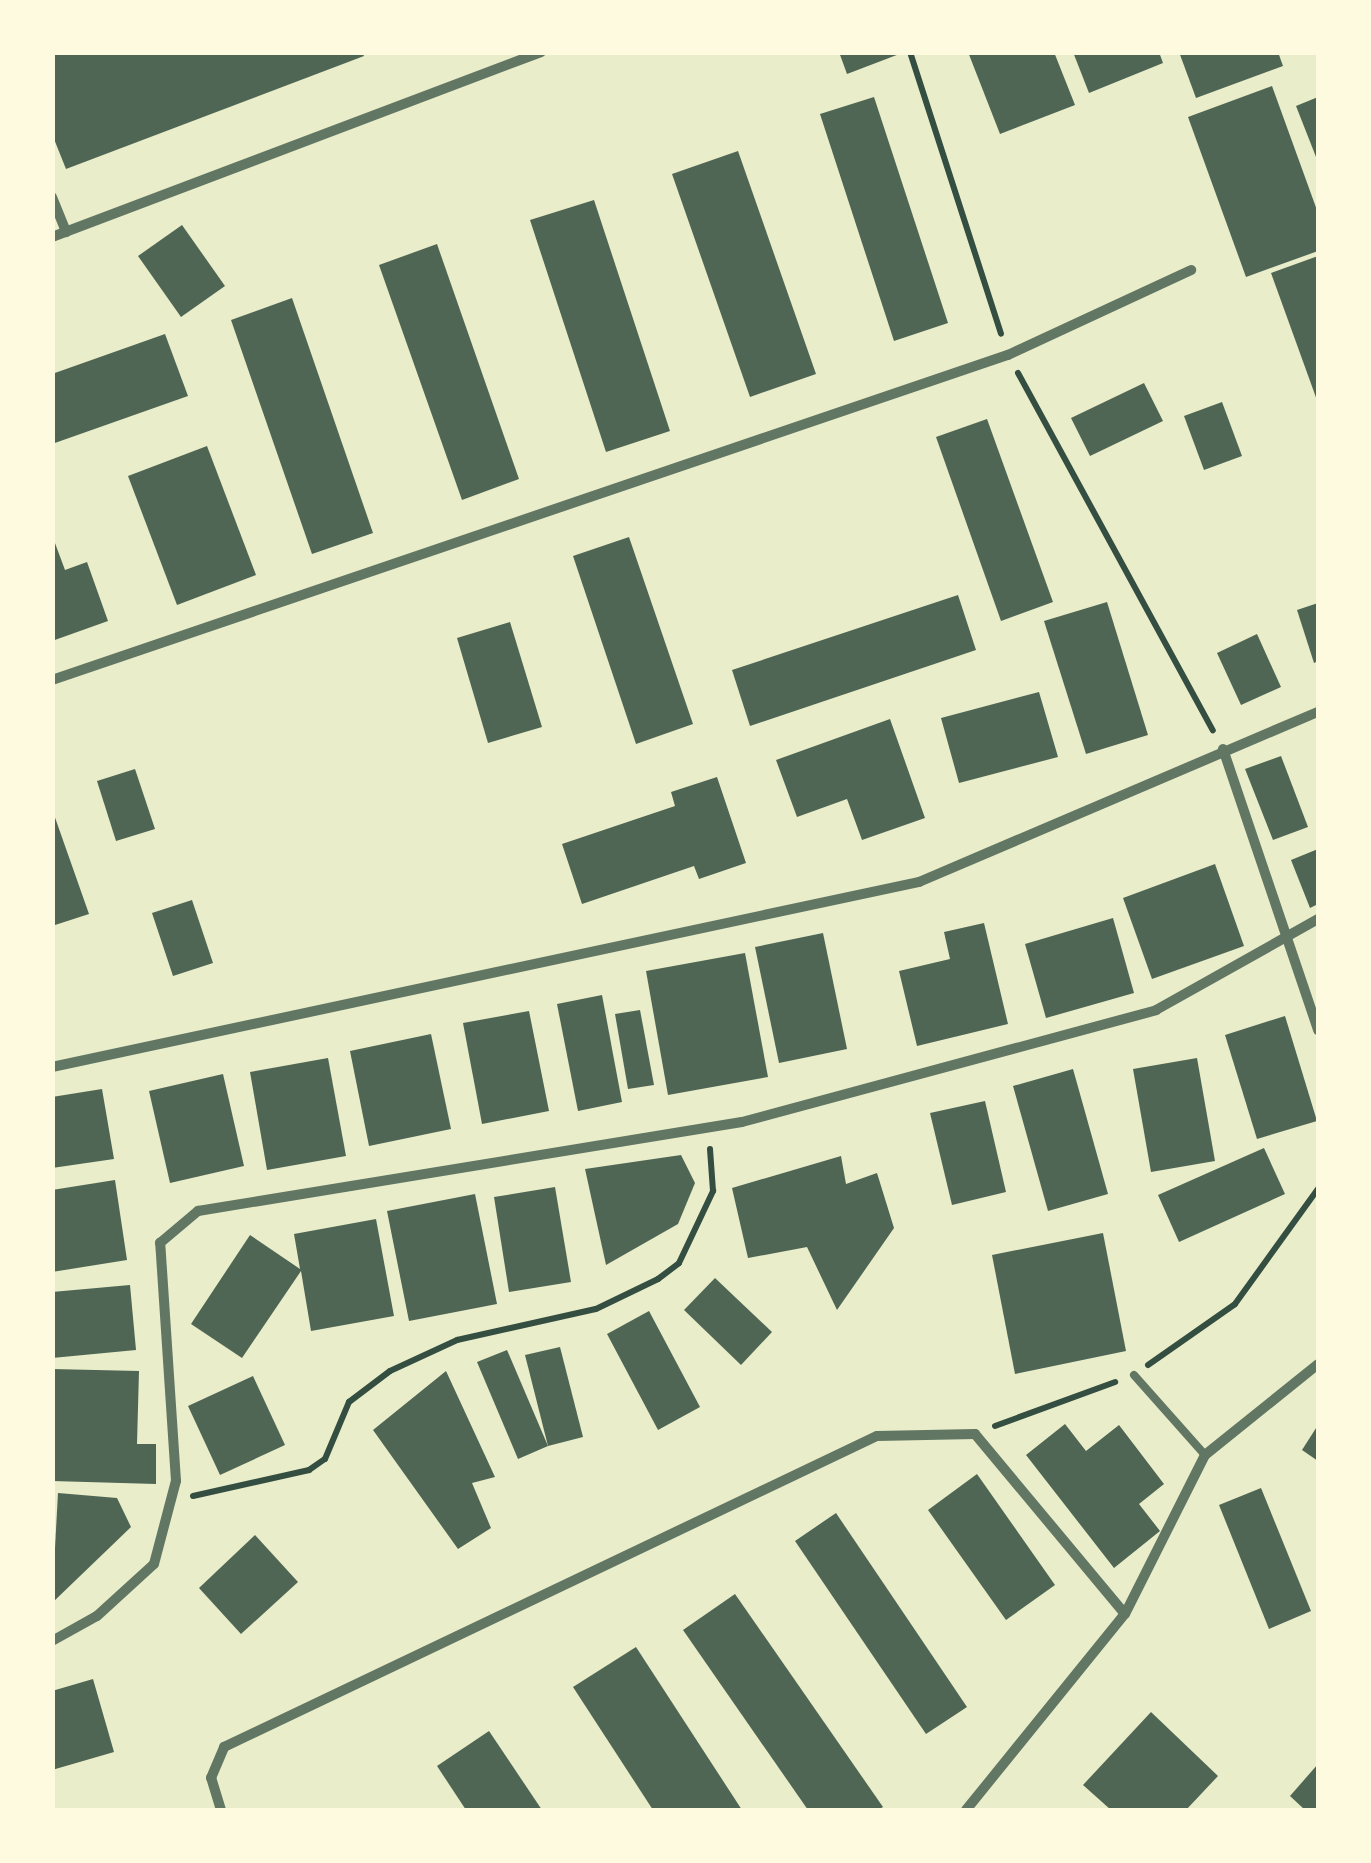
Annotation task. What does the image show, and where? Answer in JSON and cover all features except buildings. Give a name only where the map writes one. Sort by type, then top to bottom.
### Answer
[{"type":"street","points":[[52,237],[541,52]]},
{"type":"street","points":[[52,197],[66,232]]},
{"type":"street","points":[[52,680],[1008,355],[1190,270]]},
{"type":"street","points":[[52,1067],[919,882],[1223,749],[1318,712]]},
{"type":"street","points":[[1223,749],[1318,1030]]},
{"type":"street","points":[[52,1641],[97,1616],[154,1564],[172,1497],[160,1243],[198,1211],[708,1128],[1156,1010],[1318,919]]},
{"type":"street","points":[[966,1810],[1125,1614],[1205,1455],[1318,1364]]},
{"type":"street","points":[[221,1810],[211,1778],[224,1746],[877,1436],[975,1434],[1125,1614]]},
{"type":"lane","points":[[1134,1376],[1205,1455]]},
{"type":"path","points":[[910,52],[1008,355],[1223,749]]},
{"type":"path","points":[[172,1497],[308,1470],[326,1459],[348,1402],[390,1371],[457,1340],[596,1309],[658,1279],[679,1263],[713,1190],[708,1128]]},
{"type":"path","points":[[975,1434],[1134,1376],[1235,1304],[1318,1189]]}]
